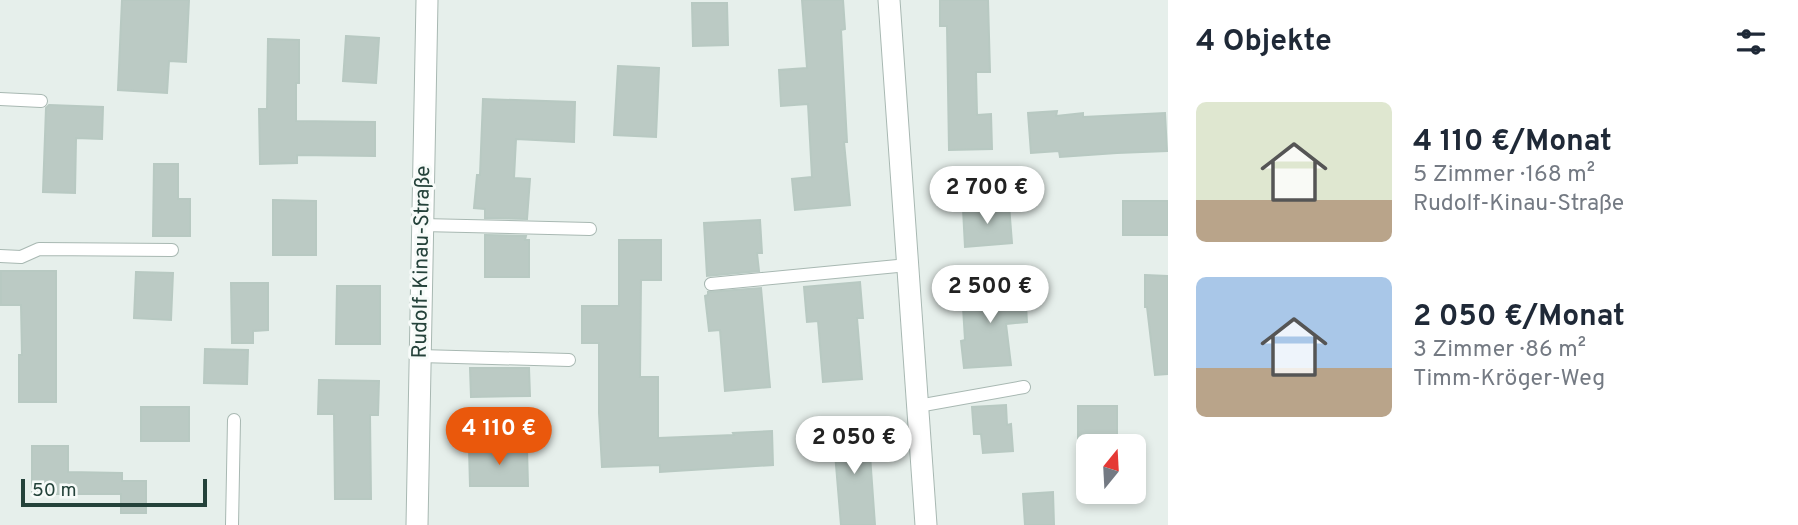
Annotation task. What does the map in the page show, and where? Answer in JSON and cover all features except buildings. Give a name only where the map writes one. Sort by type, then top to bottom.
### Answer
[{"type":"street","name":"Rudolf-Kinau-Straße","points":[[417,525],[427,0]]},
{"type":"street","points":[[889,0],[926,525]]},
{"type":"lane","points":[[0,99],[41,101]]},
{"type":"lane","points":[[422,225],[590,229]]},
{"type":"lane","points":[[0,256],[21,257],[39,249],[172,250]]},
{"type":"lane","points":[[711,284],[908,265]]},
{"type":"lane","points":[[420,356],[569,360]]},
{"type":"lane","points":[[918,406],[1024,387]]},
{"type":"lane","points":[[232,525],[234,419]]}]
